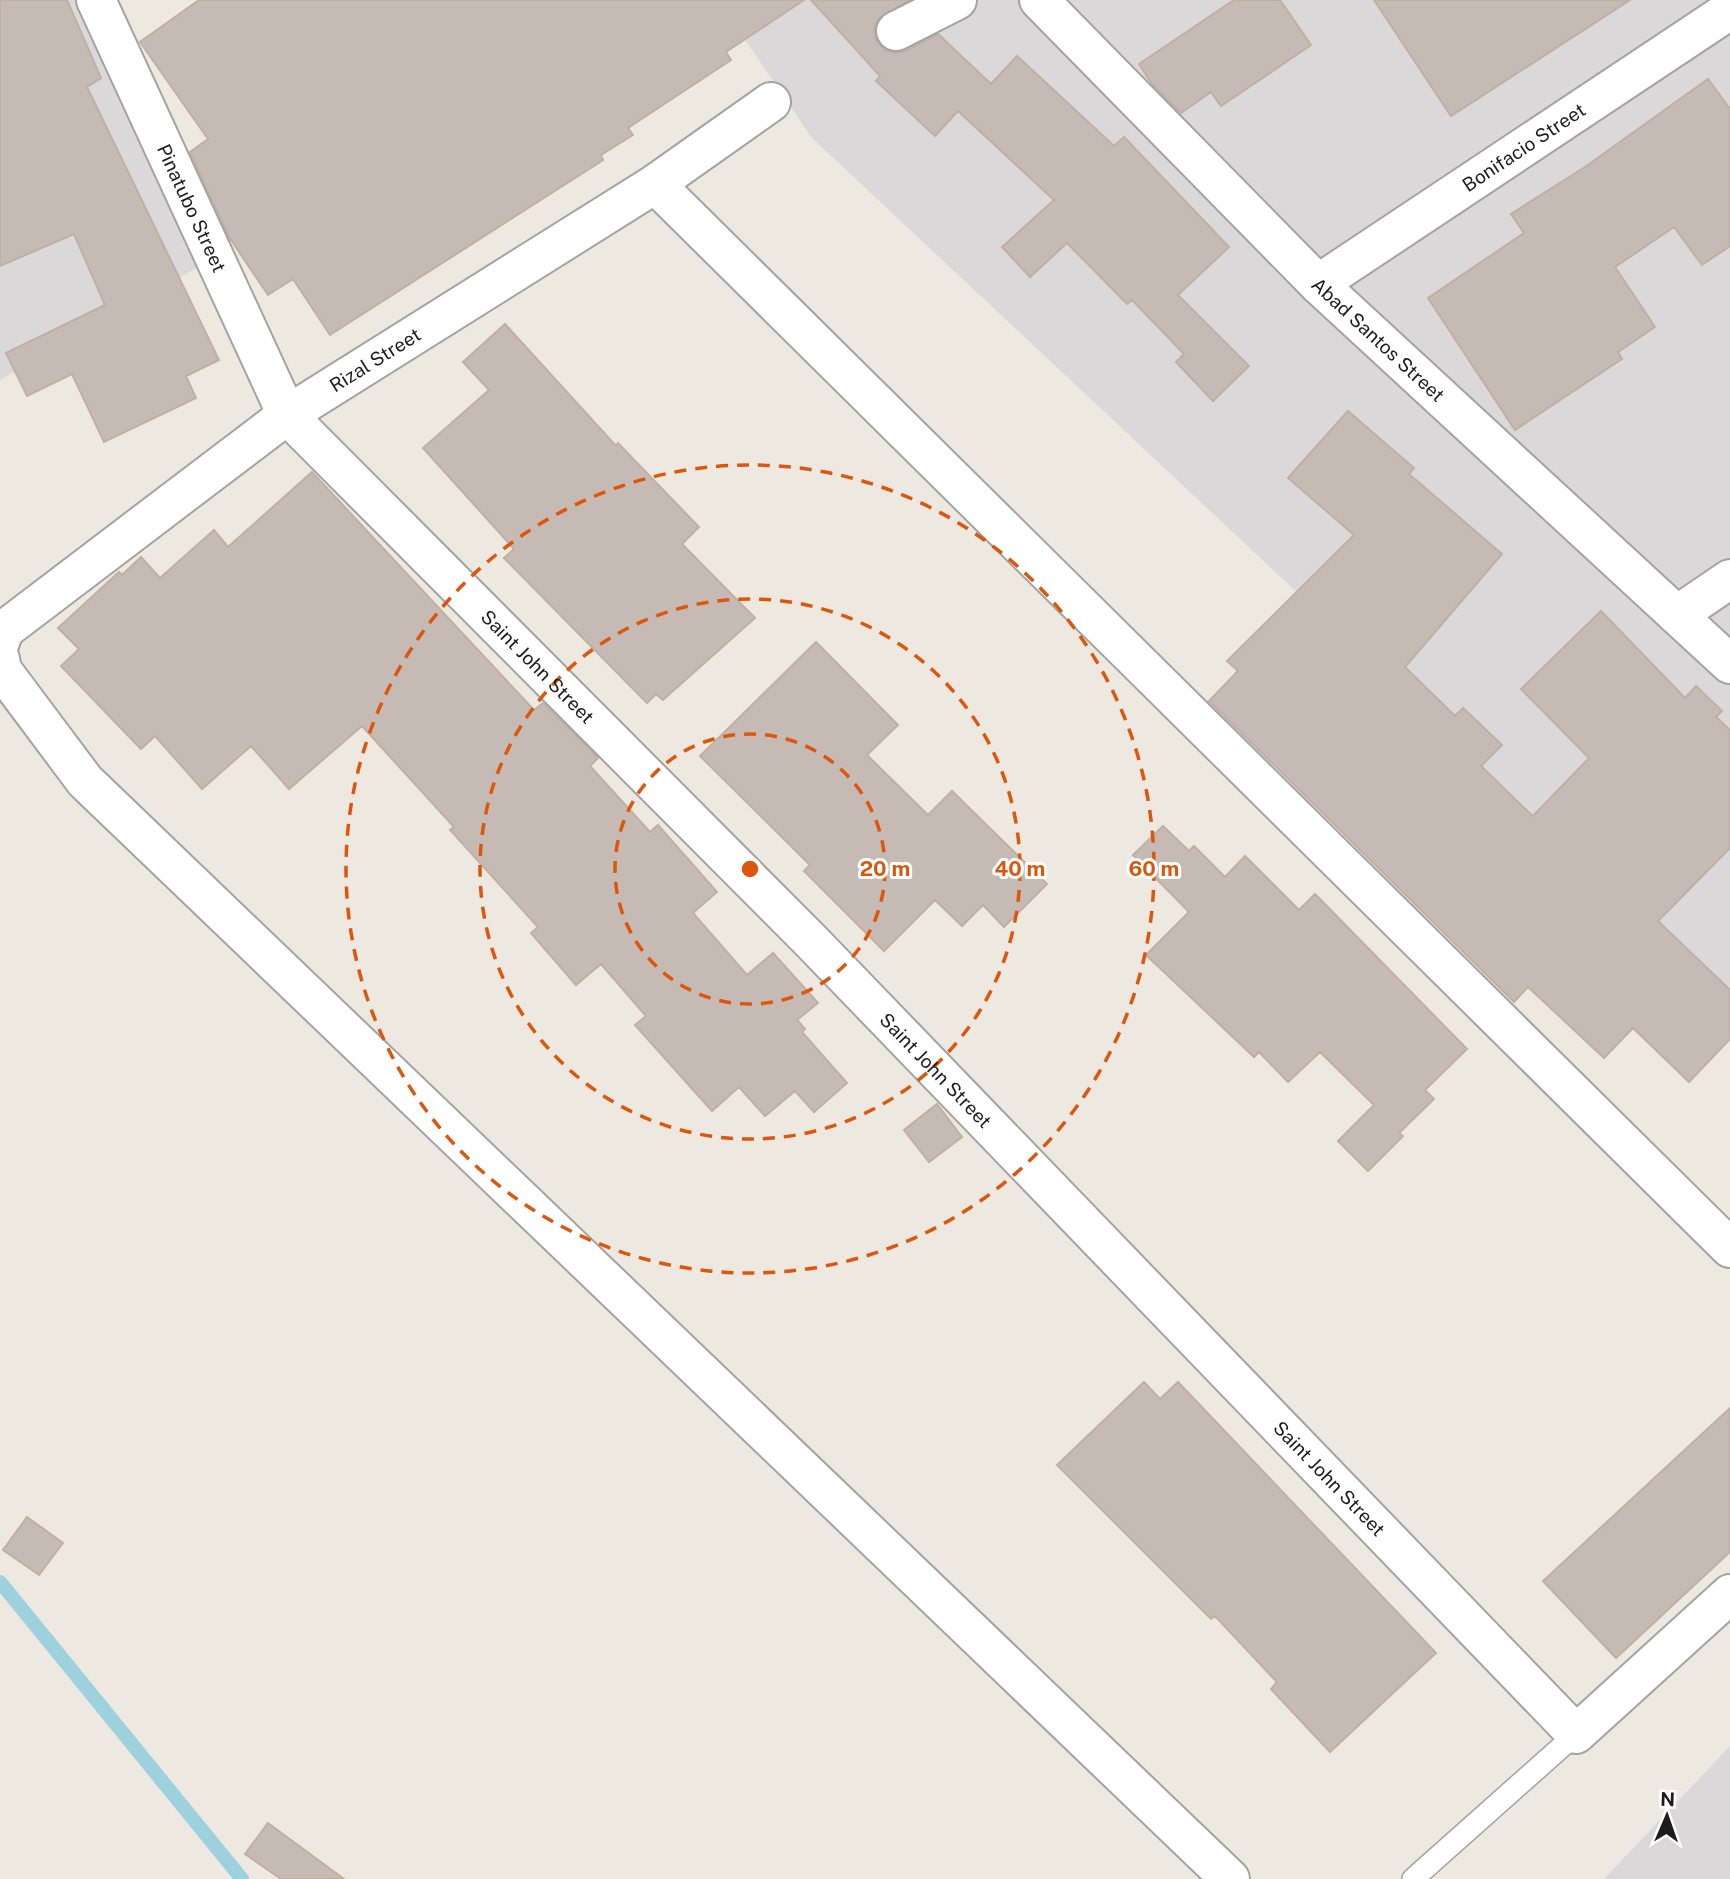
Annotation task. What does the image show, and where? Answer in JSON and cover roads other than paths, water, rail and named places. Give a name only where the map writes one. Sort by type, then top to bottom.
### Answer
[{"type":"street","points":[[896,31],[957,0]]},
{"type":"street","name":"Abad Santos Street","points":[[1039,0],[1318,284],[1730,664]]},
{"type":"street","name":"Pinatubo Street","points":[[109,5],[287,415]]},
{"type":"street","name":"Bonifacio Street","points":[[1318,284],[1730,10]]},
{"type":"street","name":"Rizal Street","points":[[0,642],[4,630],[287,415],[655,184],[771,102]]},
{"type":"street","points":[[655,184],[1730,1248]]},
{"type":"street","name":"Saint John Street","points":[[287,415],[812,942],[1576,1734]]},
{"type":"street","points":[[1677,615],[1730,579]]},
{"type":"street","points":[[0,659],[2,670],[85,781],[1230,1879]]},
{"type":"street","points":[[1576,1734],[1730,1594]]},
{"type":"lane","points":[[1413,1879],[1576,1734]]},
{"type":"waterway","points":[[0,1582],[242,1879]]}]
